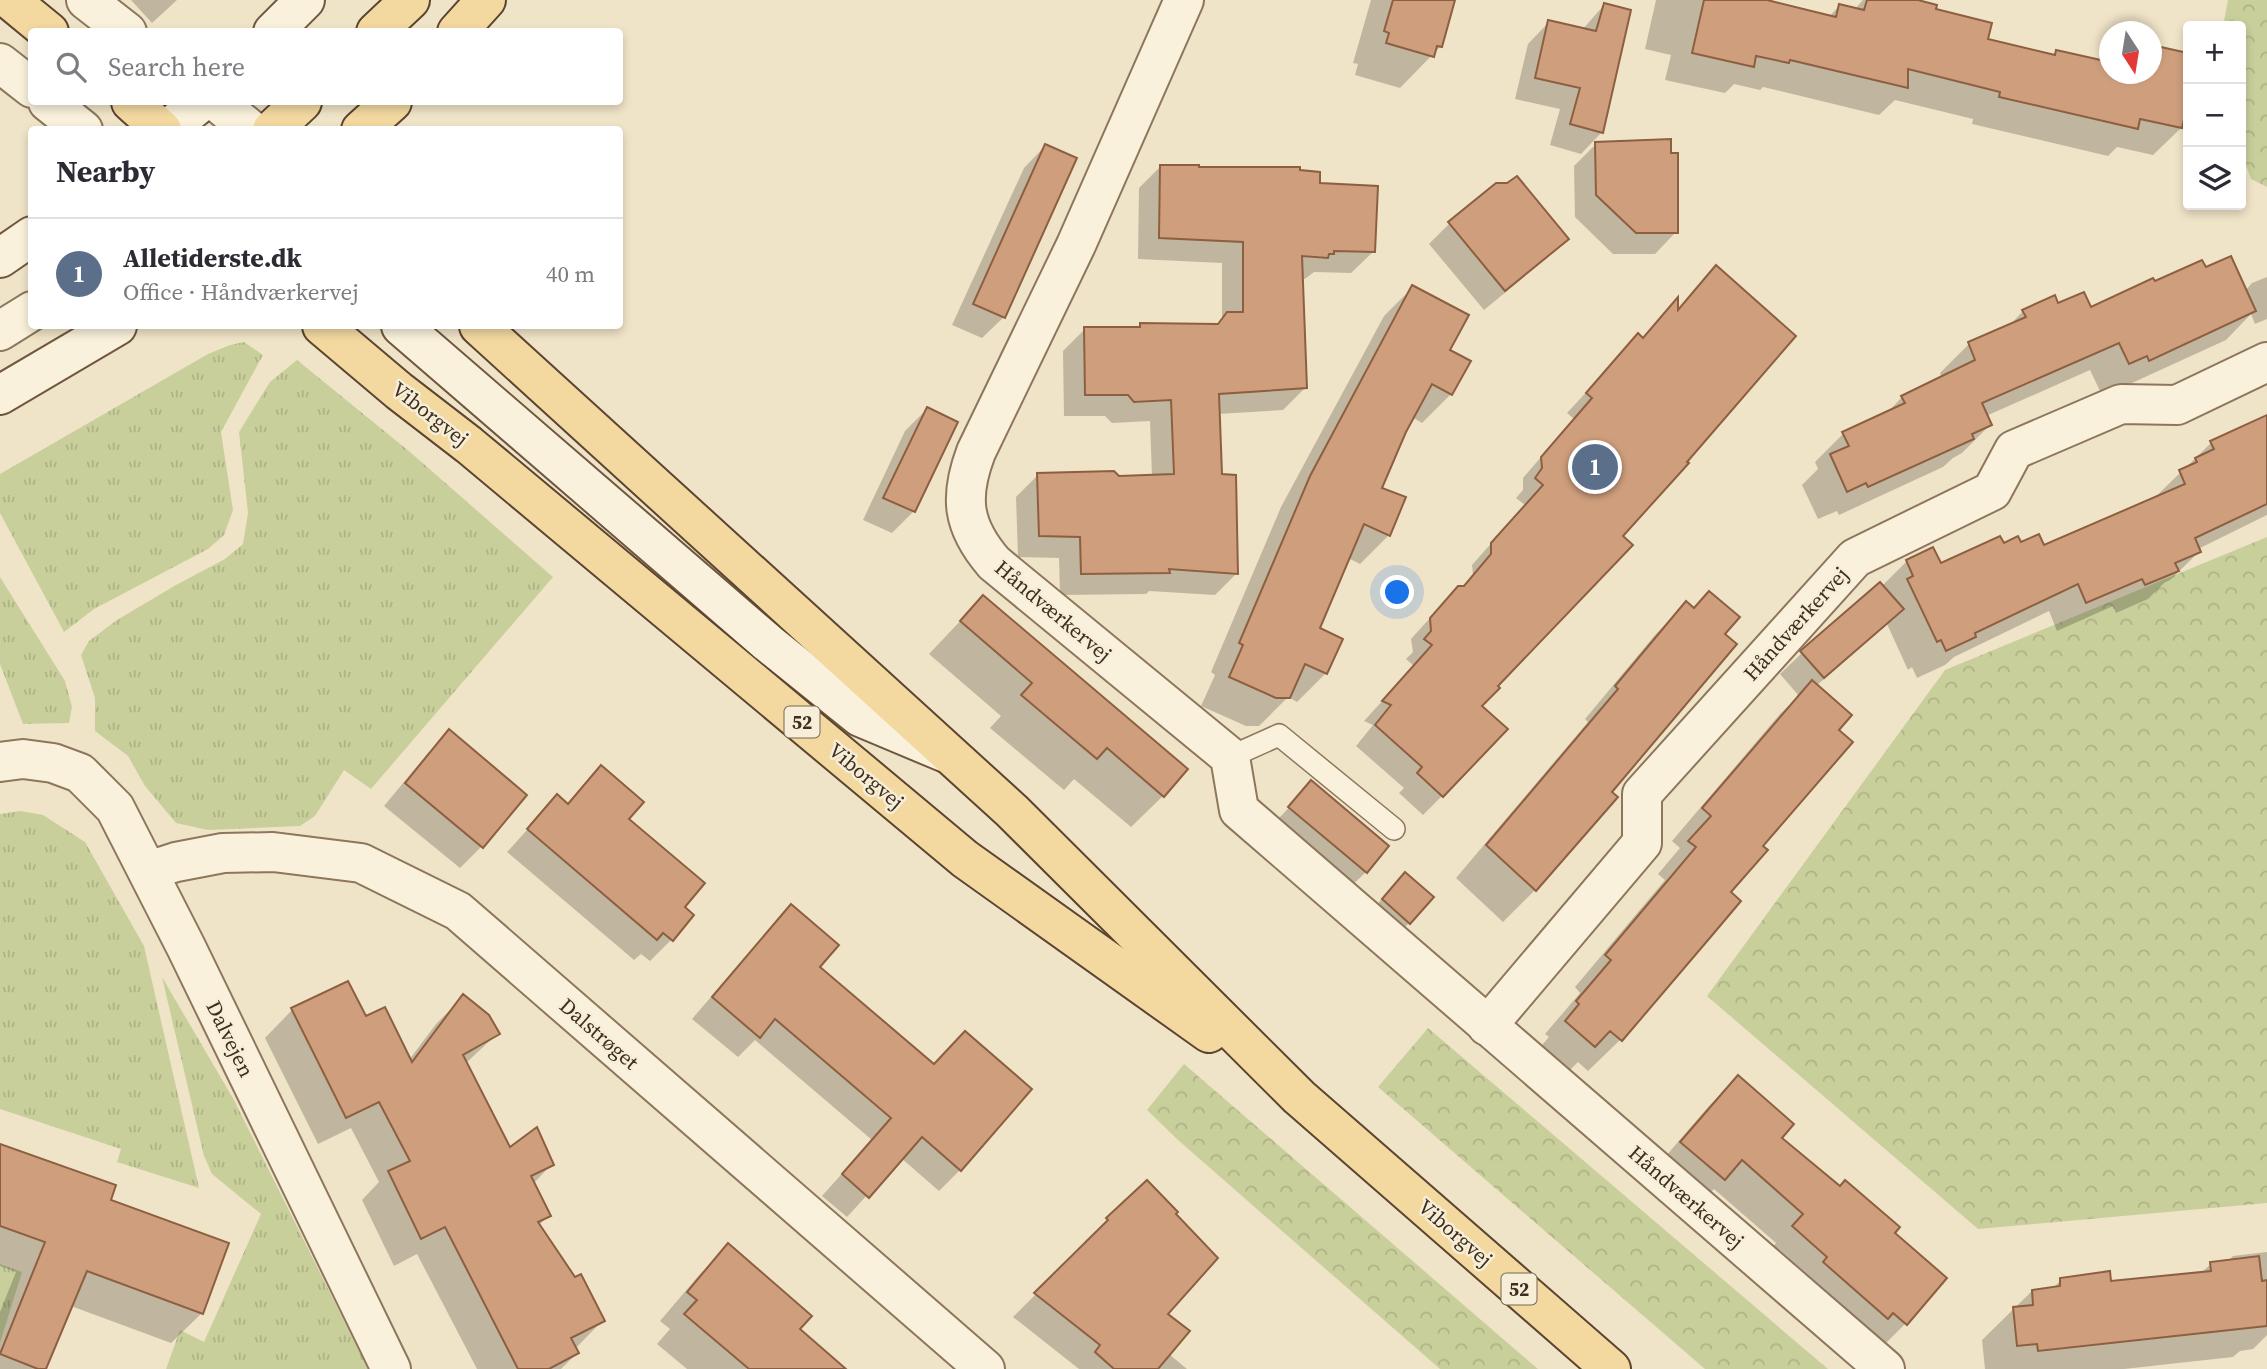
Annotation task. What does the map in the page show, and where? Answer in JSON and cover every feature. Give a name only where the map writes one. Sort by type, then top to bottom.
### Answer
[{"type":"main road","points":[[10,0],[44,28]]},
{"type":"main road","points":[[380,28],[410,0]]},
{"type":"main road","points":[[461,28],[486,0]]},
{"type":"main road","points":[[135,105],[159,126]]},
{"type":"main road","points":[[276,126],[299,105]]},
{"type":"main road","points":[[365,126],[389,105]]},
{"type":"main road","name":"Viborgvej","points":[[326,329],[480,453],[965,859],[1299,1097]]},
{"type":"main road","name":"Viborgvej","points":[[482,329],[1013,811],[1299,1097],[1611,1369]]},
{"type":"street","points":[[86,0],[122,28]]},
{"type":"street","points":[[277,28],[304,0]]},
{"type":"street","name":"Håndværkervej","points":[[1184,0],[1076,245],[976,452],[965,499],[969,523],[978,544],[994,564],[1230,757],[1239,810],[1885,1369]]},
{"type":"street","points":[[0,63],[28,85]]},
{"type":"street","points":[[52,105],[78,126]]},
{"type":"street","points":[[169,126],[197,105]]},
{"type":"street","points":[[207,126],[209,105]]},
{"type":"street","points":[[221,105],[246,126]]},
{"type":"street","points":[[0,258],[28,239]]},
{"type":"street","points":[[0,331],[28,314]]},
{"type":"street","points":[[0,395],[112,329]]},
{"type":"street","points":[[404,329],[768,643],[860,717],[948,754]]},
{"type":"street","name":"Håndværkervej","points":[[1487,1026],[1642,843],[1642,794],[1855,558],[1992,491],[2014,450],[2121,404],[2178,405],[2267,362]]},
{"type":"street","name":"Dalvejen","points":[[11,760],[53,763],[80,773],[115,808],[391,1369]]},
{"type":"street","name":"Dalstrøget","points":[[148,872],[176,862],[223,853],[273,852],[360,863],[458,911],[985,1369]]},
{"type":"lane","points":[[1230,757],[1279,735],[1394,828]]},
{"type":"green space","points":[[2228,0],[2267,0],[2267,187],[2251,179],[2246,165],[2246,21],[2224,21]]},
{"type":"green space","points":[[244,342],[263,355],[221,432],[233,510],[224,535],[208,549],[94,609],[64,632],[0,513],[0,474],[208,354]]},
{"type":"green space","points":[[297,360],[410,452],[553,577],[371,789],[344,770],[315,816],[300,826],[208,830],[176,823],[145,786],[128,756],[95,731],[95,698],[81,655],[89,641],[117,620],[225,559],[243,544],[248,513],[239,432],[270,382]]},
{"type":"green space","points":[[2267,537],[2267,1203],[1978,1229],[1707,996],[1945,670]]},
{"type":"green space","points":[[0,577],[65,681],[72,707],[69,723],[23,724],[0,664]]},
{"type":"green space","points":[[21,811],[43,815],[85,842],[144,946],[199,1188],[117,1162],[121,1149],[0,1109],[0,814]]},
{"type":"green space","points":[[162,977],[234,1100],[368,1369],[166,1369],[180,1330],[204,1342],[261,1214],[212,1174],[204,1156]]},
{"type":"green space","points":[[1428,1028],[1828,1369],[1705,1369],[1378,1087]]},
{"type":"green space","points":[[1184,1064],[1538,1369],[1440,1369],[1147,1110]]},
{"type":"green space","points":[[0,1264],[22,1272],[0,1343]]},
{"type":"building","points":[[1393,0],[1455,0],[1442,47],[1437,46],[1434,57],[1386,43],[1389,33],[1384,31]]},
{"type":"building","points":[[1704,0],[1767,0],[1836,17],[1839,4],[1864,10],[1867,0],[1918,0],[1937,5],[1936,9],[1992,23],[1988,39],[2055,55],[2056,50],[2099,60],[2099,84],[2162,84],[2162,47],[2183,52],[2183,124],[2182,128],[2140,119],[2138,129],[1999,97],[2000,92],[1908,69],[1908,88],[1790,60],[1789,63],[1756,56],[1754,67],[1692,53]]},
{"type":"building","points":[[1604,3],[1631,10],[1603,133],[1570,124],[1580,88],[1535,78],[1548,20],[1596,31]]},
{"type":"building","points":[[1671,139],[1671,153],[1678,153],[1678,233],[1636,233],[1596,195],[1595,142]]},
{"type":"building","points":[[1045,144],[1077,158],[1005,318],[973,304]]},
{"type":"building","points":[[1160,165],[1300,167],[1300,170],[1320,172],[1320,183],[1378,186],[1375,252],[1334,251],[1328,258],[1302,256],[1307,388],[1219,394],[1222,474],[1236,475],[1238,574],[1169,569],[1170,573],[1081,574],[1080,537],[1039,536],[1037,473],[1114,471],[1119,476],[1174,474],[1171,400],[1134,402],[1128,395],[1085,395],[1084,327],[1140,327],[1140,323],[1218,324],[1227,312],[1243,312],[1243,242],[1159,238]]},
{"type":"building","points":[[1517,176],[1569,239],[1505,291],[1448,222],[1496,183],[1507,183]]},
{"type":"building","points":[[2231,256],[2256,311],[2149,361],[2147,356],[2129,364],[2119,343],[1982,403],[1992,425],[1972,434],[1974,439],[1868,487],[1866,483],[1847,492],[1830,454],[1849,446],[1842,432],[1905,403],[1901,396],[1975,360],[1968,342],[2026,317],[2022,310],[2055,295],[2058,303],[2084,292],[2091,307],[2153,278],[2155,281],[2202,260],[2206,267]]},
{"type":"building","points":[[1716,265],[1796,336],[1687,462],[1689,463],[1623,536],[1633,545],[1482,706],[1508,729],[1443,797],[1417,773],[1422,767],[1375,725],[1391,705],[1382,701],[1432,645],[1424,639],[1431,631],[1430,618],[1458,586],[1464,586],[1491,554],[1491,543],[1543,485],[1535,478],[1542,468],[1541,457],[1592,398],[1586,393],[1638,333],[1643,338],[1678,297],[1678,310]]},
{"type":"building","points":[[1412,285],[1469,315],[1450,350],[1471,361],[1452,395],[1432,384],[1406,432],[1382,488],[1406,497],[1390,536],[1364,524],[1320,628],[1343,639],[1327,674],[1305,664],[1290,698],[1276,698],[1229,677],[1243,645],[1239,643],[1310,476]]},
{"type":"building","points":[[927,407],[958,422],[915,512],[883,498]]},
{"type":"building","points":[[2267,415],[2267,504],[2195,538],[2201,552],[2175,563],[2179,571],[2145,585],[2142,579],[2086,603],[2078,584],[1975,633],[1976,637],[1946,651],[1941,640],[1937,642],[1907,579],[1913,576],[1906,560],[1933,547],[1941,563],[2000,536],[2004,543],[2018,536],[2021,542],[2039,534],[2044,545],[2185,484],[2179,470],[2197,462],[2195,458],[2214,449],[2210,441]]},
{"type":"building","points":[[1880,582],[1904,609],[1824,678],[1800,651]]},
{"type":"building","points":[[1709,591],[1740,617],[1725,634],[1737,644],[1612,792],[1618,797],[1536,891],[1486,845],[1618,689],[1615,686],[1686,601],[1694,608]]},
{"type":"building","points":[[983,595],[1188,769],[1164,797],[1107,748],[1097,759],[1021,695],[1032,683],[960,621]]},
{"type":"building","points":[[1812,680],[1852,715],[1839,730],[1853,742],[1763,846],[1768,850],[1731,892],[1741,901],[1714,933],[1622,1041],[1610,1031],[1595,1047],[1565,1021],[1579,1004],[1576,1001],[1611,960],[1605,955],[1696,847],[1688,841],[1711,816],[1702,808]]},
{"type":"building","points":[[449,729],[527,795],[483,848],[405,783]]},
{"type":"building","points":[[601,765],[644,802],[629,819],[705,883],[685,907],[694,915],[673,941],[663,933],[657,940],[527,829],[557,794],[568,804]]},
{"type":"building","points":[[1311,780],[1389,846],[1367,873],[1288,807]]},
{"type":"building","points":[[1405,872],[1434,897],[1410,924],[1382,899]]},
{"type":"building","points":[[791,904],[839,945],[820,967],[934,1064],[965,1031],[1032,1089],[961,1171],[922,1137],[869,1198],[842,1174],[891,1118],[775,1019],[760,1038],[712,997]]},
{"type":"building","points":[[348,981],[366,1016],[385,1007],[412,1062],[463,994],[489,1015],[500,1034],[463,1055],[510,1147],[537,1127],[554,1165],[531,1176],[551,1216],[538,1222],[575,1277],[581,1274],[605,1321],[571,1338],[579,1353],[549,1369],[518,1369],[445,1227],[421,1239],[388,1171],[410,1161],[379,1102],[346,1118],[291,1008]]},
{"type":"building","points":[[1738,1075],[1794,1124],[1782,1138],[1840,1186],[1845,1180],[1900,1227],[1895,1233],[1947,1278],[1907,1325],[1893,1313],[1888,1319],[1823,1262],[1827,1257],[1792,1226],[1803,1214],[1742,1160],[1725,1180],[1680,1142]]},
{"type":"building","points":[[0,1144],[116,1185],[111,1200],[229,1243],[203,1314],[87,1271],[46,1369],[38,1369],[0,1354],[45,1242],[0,1226]]},
{"type":"building","points":[[1147,1180],[1218,1258],[1168,1314],[1190,1331],[1158,1369],[1114,1369],[1095,1352],[1100,1345],[1034,1293],[1108,1220],[1106,1218]]},
{"type":"building","points":[[728,1243],[812,1316],[800,1329],[846,1369],[749,1369],[684,1314],[697,1300],[687,1292]]},
{"type":"building","points":[[2259,1256],[2262,1281],[2267,1280],[2267,1326],[2038,1351],[2037,1344],[2017,1346],[2013,1307],[2033,1305],[2032,1290],[2060,1286],[2060,1278],[2110,1271],[2111,1281],[2211,1271],[2210,1262]]},
{"type":"place","name":"Alletiderste.dk","points":[[1595,467]]}]
